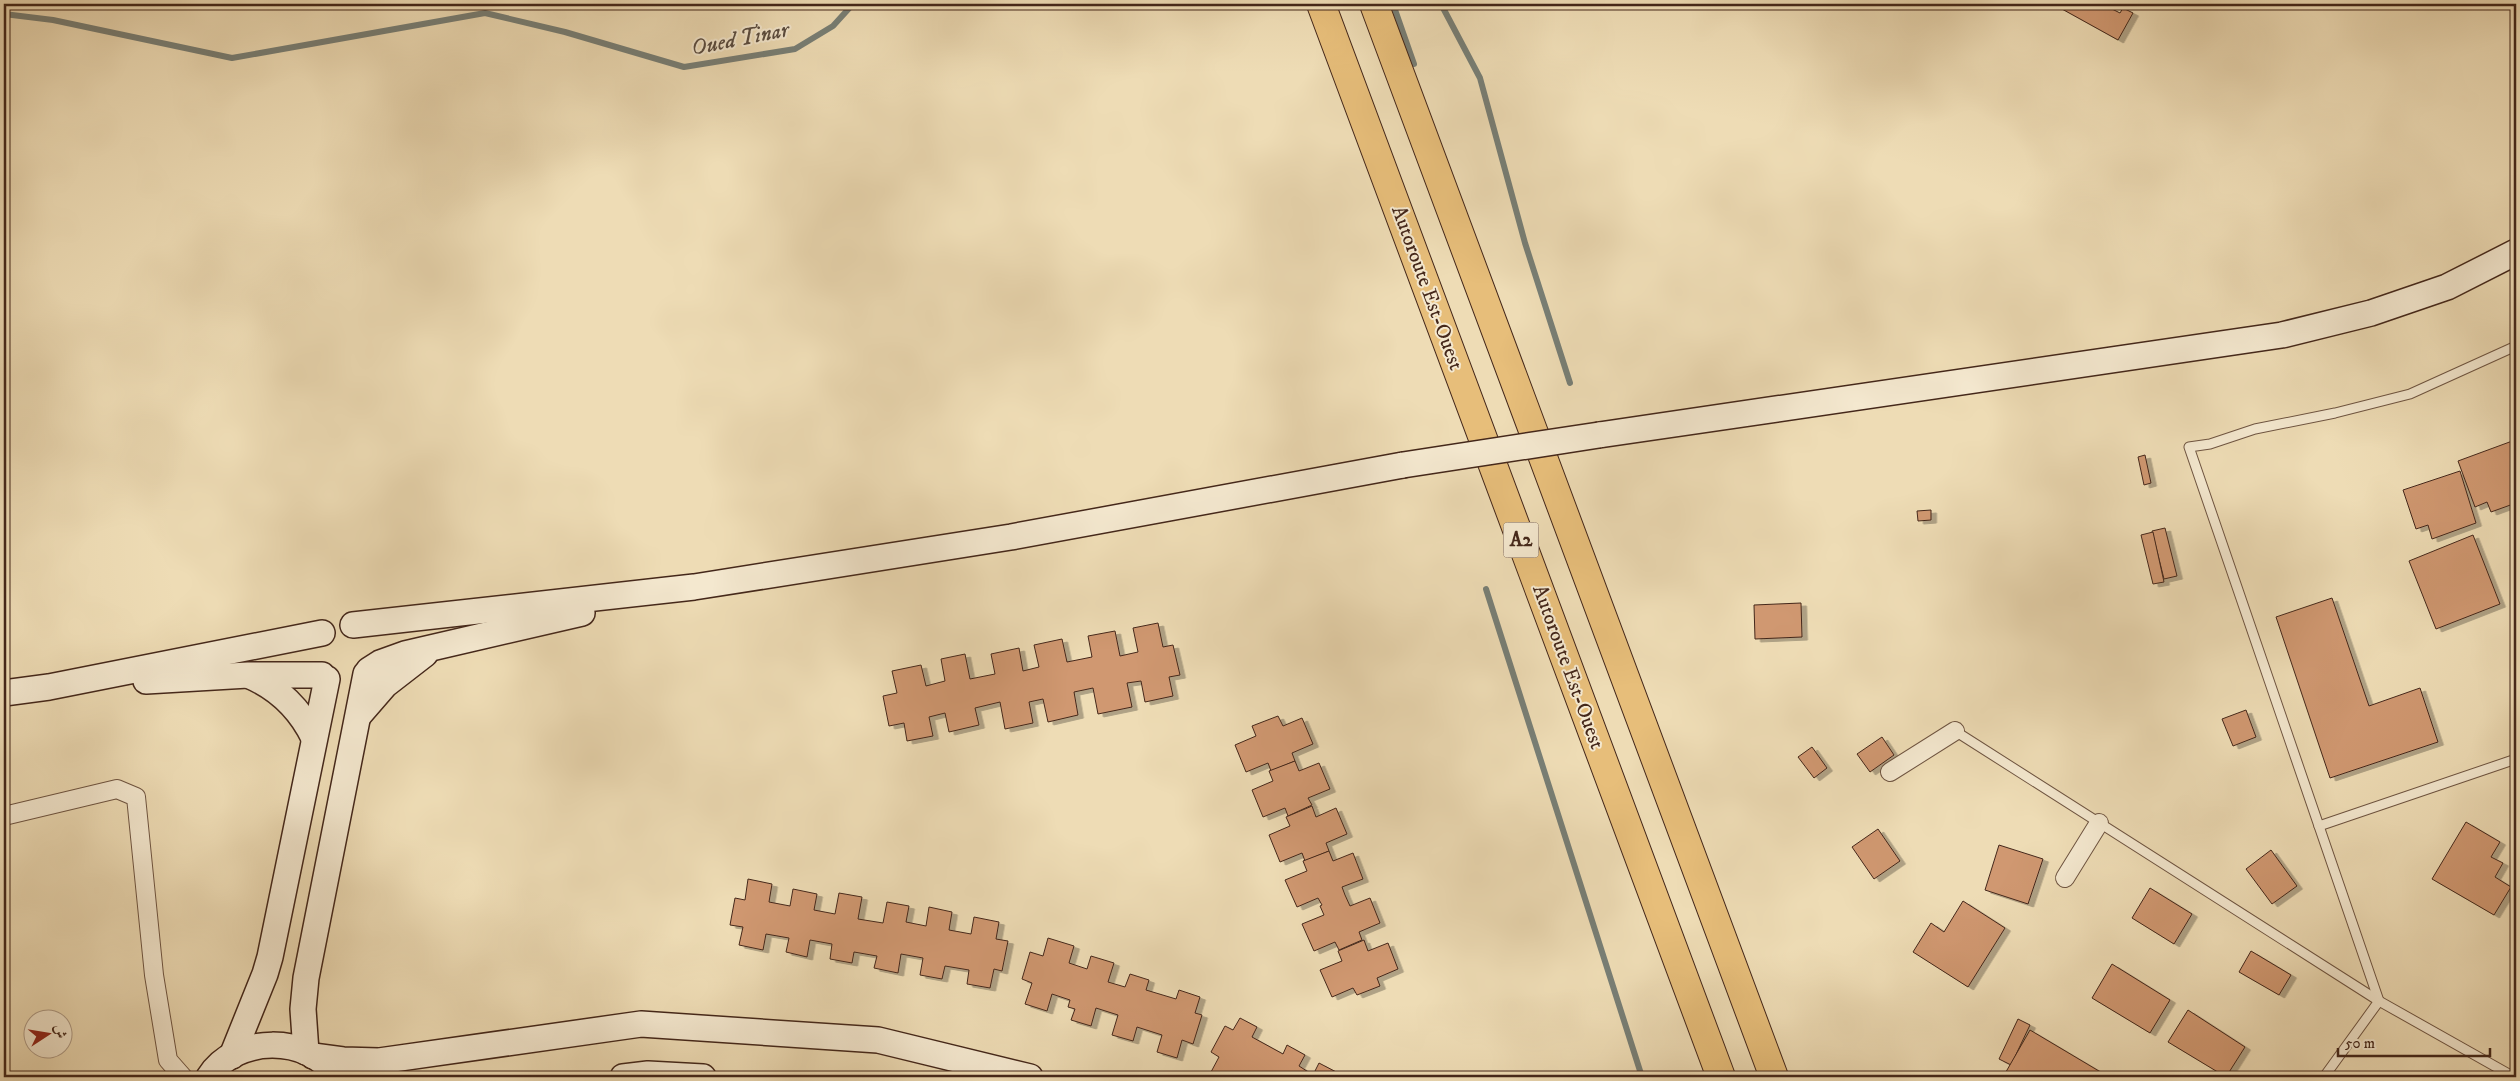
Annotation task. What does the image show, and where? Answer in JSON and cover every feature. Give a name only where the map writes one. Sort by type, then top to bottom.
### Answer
[{"type":"highway","name":"Autoroute Est-Ouest","points":[[1321,4],[1721,1077]]},
{"type":"highway","name":"A2","points":[[1374,4],[1774,1077]]},
{"type":"main road","points":[[4,694],[49,687],[322,633],[336,625],[353,625],[694,587],[1011,537],[1403,465],[2282,336],[2371,313],[2447,287],[2516,252]]},
{"type":"main road","points":[[49,687],[248,675],[324,677],[340,684],[347,684],[361,679],[368,672],[392,658],[694,587]]},
{"type":"main road","points":[[336,1077],[310,1054],[303,1009],[305,986],[356,719],[374,652],[372,643],[367,635],[353,625]]},
{"type":"main road","points":[[232,1056],[262,983],[270,957],[314,738],[324,677],[314,658],[317,640],[322,633]]},
{"type":"main road","points":[[356,719],[385,685],[408,666],[438,646]]},
{"type":"main road","points":[[248,675],[265,682],[294,706],[314,738]]},
{"type":"main road","points":[[209,1077],[232,1056],[249,1048],[268,1045],[288,1046],[310,1054],[343,1060],[379,1061],[641,1024],[878,1040],[1030,1077]]},
{"type":"main road","points":[[622,1077],[648,1074],[703,1077]]},
{"type":"street","points":[[1890,772],[1955,731]]},
{"type":"street","points":[[4,816],[117,789],[136,797],[154,975],[168,1060],[183,1077]]},
{"type":"street","points":[[2065,878],[2099,823]]},
{"type":"lane","points":[[2379,1001],[2189,448],[2210,444],[2255,428],[2335,413],[2410,394],[2516,346]]},
{"type":"lane","points":[[1955,731],[2379,1001],[2514,1077]]},
{"type":"lane","points":[[2319,826],[2516,759]]},
{"type":"lane","points":[[2324,1077],[2379,1001]]},
{"type":"building","points":[[2053,4],[2102,4],[2120,13],[2123,8],[2133,13],[2118,40]]},
{"type":"building","points":[[2515,440],[2516,503],[2491,512],[2487,502],[2475,507],[2458,461]]},
{"type":"building","points":[[2145,455],[2151,483],[2144,485],[2138,457]]},
{"type":"building","points":[[2460,471],[2476,523],[2432,539],[2428,525],[2416,529],[2403,490]]},
{"type":"building","points":[[1931,510],[1931,520],[1918,521],[1917,511]]},
{"type":"building","points":[[2165,528],[2177,576],[2164,579],[2152,531]]},
{"type":"building","points":[[2153,532],[2164,582],[2153,584],[2141,535]]},
{"type":"building","points":[[2473,535],[2500,604],[2436,629],[2409,561]]},
{"type":"building","points":[[2332,598],[2369,706],[2420,688],[2438,742],[2330,778],[2276,617]]},
{"type":"building","points":[[1801,603],[1802,637],[1755,639],[1754,605]]},
{"type":"building","points":[[1158,623],[1163,647],[1173,645],[1180,675],[1169,677],[1173,696],[1145,702],[1141,681],[1127,683],[1132,707],[1098,714],[1093,688],[1074,692],[1078,715],[1048,722],[1043,699],[1029,702],[1033,723],[1005,729],[1000,702],[975,708],[979,725],[949,732],[945,713],[929,717],[933,736],[907,741],[904,723],[889,726],[883,696],[897,693],[892,671],[921,665],[926,686],[945,681],[941,659],[965,654],[970,679],[995,674],[991,654],[1019,648],[1023,671],[1039,667],[1034,645],[1062,639],[1067,662],[1092,657],[1088,636],[1115,631],[1120,656],[1138,652],[1133,628]]},
{"type":"building","points":[[2246,710],[2256,737],[2233,746],[2222,719]]},
{"type":"building","points":[[1278,716],[1283,726],[1302,718],[1313,744],[1292,753],[1295,761],[1271,771],[1268,763],[1246,772],[1235,745],[1256,736],[1252,726]]},
{"type":"building","points":[[1882,737],[1894,755],[1870,772],[1857,754]]},
{"type":"building","points":[[1812,747],[1827,768],[1814,778],[1798,757]]},
{"type":"building","points":[[1295,761],[1299,771],[1319,763],[1330,789],[1308,798],[1312,805],[1288,816],[1285,808],[1263,817],[1252,790],[1273,781],[1269,771]]},
{"type":"building","points":[[1312,806],[1316,817],[1336,808],[1347,834],[1326,843],[1329,851],[1305,861],[1302,853],[1280,862],[1269,835],[1290,826],[1286,817]]},
{"type":"building","points":[[2466,822],[2500,842],[2491,857],[2503,863],[2495,877],[2511,887],[2494,915],[2432,879]]},
{"type":"building","points":[[1878,829],[1900,861],[1874,879],[1852,847]]},
{"type":"building","points":[[1999,845],[2043,859],[2028,904],[1985,890]]},
{"type":"building","points":[[2271,850],[2297,886],[2272,904],[2246,869]]},
{"type":"building","points":[[1329,851],[1333,861],[1353,853],[1363,879],[1342,887],[1345,895],[1350,906],[1370,898],[1380,923],[1359,932],[1362,940],[1339,950],[1335,942],[1314,951],[1302,924],[1324,915],[1320,906],[1322,905],[1318,898],[1297,907],[1285,880],[1307,871],[1303,861]]},
{"type":"building","points":[[748,879],[772,884],[769,902],[790,906],[793,889],[817,894],[814,910],[835,914],[839,893],[862,897],[858,919],[883,923],[887,902],[909,906],[906,922],[926,926],[929,907],[952,912],[949,930],[971,934],[974,917],[999,922],[996,939],[1008,941],[1002,971],[994,969],[990,988],[967,984],[969,970],[945,966],[942,979],[920,975],[923,958],[901,954],[898,973],[874,968],[877,956],[854,952],[852,963],[830,959],[832,944],[810,940],[807,957],[786,952],[789,938],[766,934],[763,950],[739,945],[743,927],[730,925],[735,898],[745,900]]},
{"type":"building","points":[[2150,888],[2192,914],[2174,944],[2132,918]]},
{"type":"building","points":[[1963,901],[2005,928],[1968,987],[1913,952],[1931,923],[1944,932]]},
{"type":"building","points":[[1048,938],[1074,946],[1069,963],[1087,969],[1091,956],[1114,963],[1108,982],[1125,987],[1130,974],[1149,980],[1146,990],[1176,999],[1179,990],[1200,997],[1195,1013],[1202,1015],[1193,1044],[1182,1040],[1177,1058],[1157,1052],[1162,1035],[1137,1027],[1133,1041],[1112,1035],[1118,1015],[1096,1008],[1091,1026],[1071,1020],[1075,1009],[1068,1007],[1070,1000],[1052,994],[1047,1011],[1025,1004],[1032,983],[1022,979],[1030,952],[1043,956]]},
{"type":"building","points":[[1364,940],[1368,951],[1388,943],[1398,969],[1377,978],[1380,986],[1357,995],[1353,988],[1332,997],[1320,970],[1342,961],[1338,951]]},
{"type":"building","points":[[2251,951],[2291,975],[2279,995],[2239,972]]},
{"type":"building","points":[[2112,964],[2170,1000],[2150,1033],[2092,998]]},
{"type":"building","points":[[2188,1010],[2245,1047],[2226,1077],[2168,1042]]},
{"type":"building","points":[[1240,1018],[1257,1027],[1252,1037],[1283,1054],[1287,1045],[1305,1055],[1299,1066],[1313,1075],[1319,1063],[1340,1074],[1338,1077],[1243,1077],[1234,1073],[1232,1077],[1220,1077],[1211,1072],[1219,1057],[1211,1052],[1225,1026],[1233,1030]]},
{"type":"building","points":[[2018,1019],[2030,1025],[2011,1065],[1999,1059]]},
{"type":"building","points":[[2030,1030],[2109,1077],[2003,1077]]},
{"type":"waterway","name":"Oued Tinar","points":[[4,14],[53,20],[232,58],[485,13],[565,32],[684,67],[795,49],[833,26],[853,4]]},
{"type":"waterway","points":[[1393,4],[1414,64]]},
{"type":"waterway","points":[[1441,4],[1480,78],[1525,243],[1570,383]]},
{"type":"waterway","points":[[1486,589],[1642,1077]]}]
